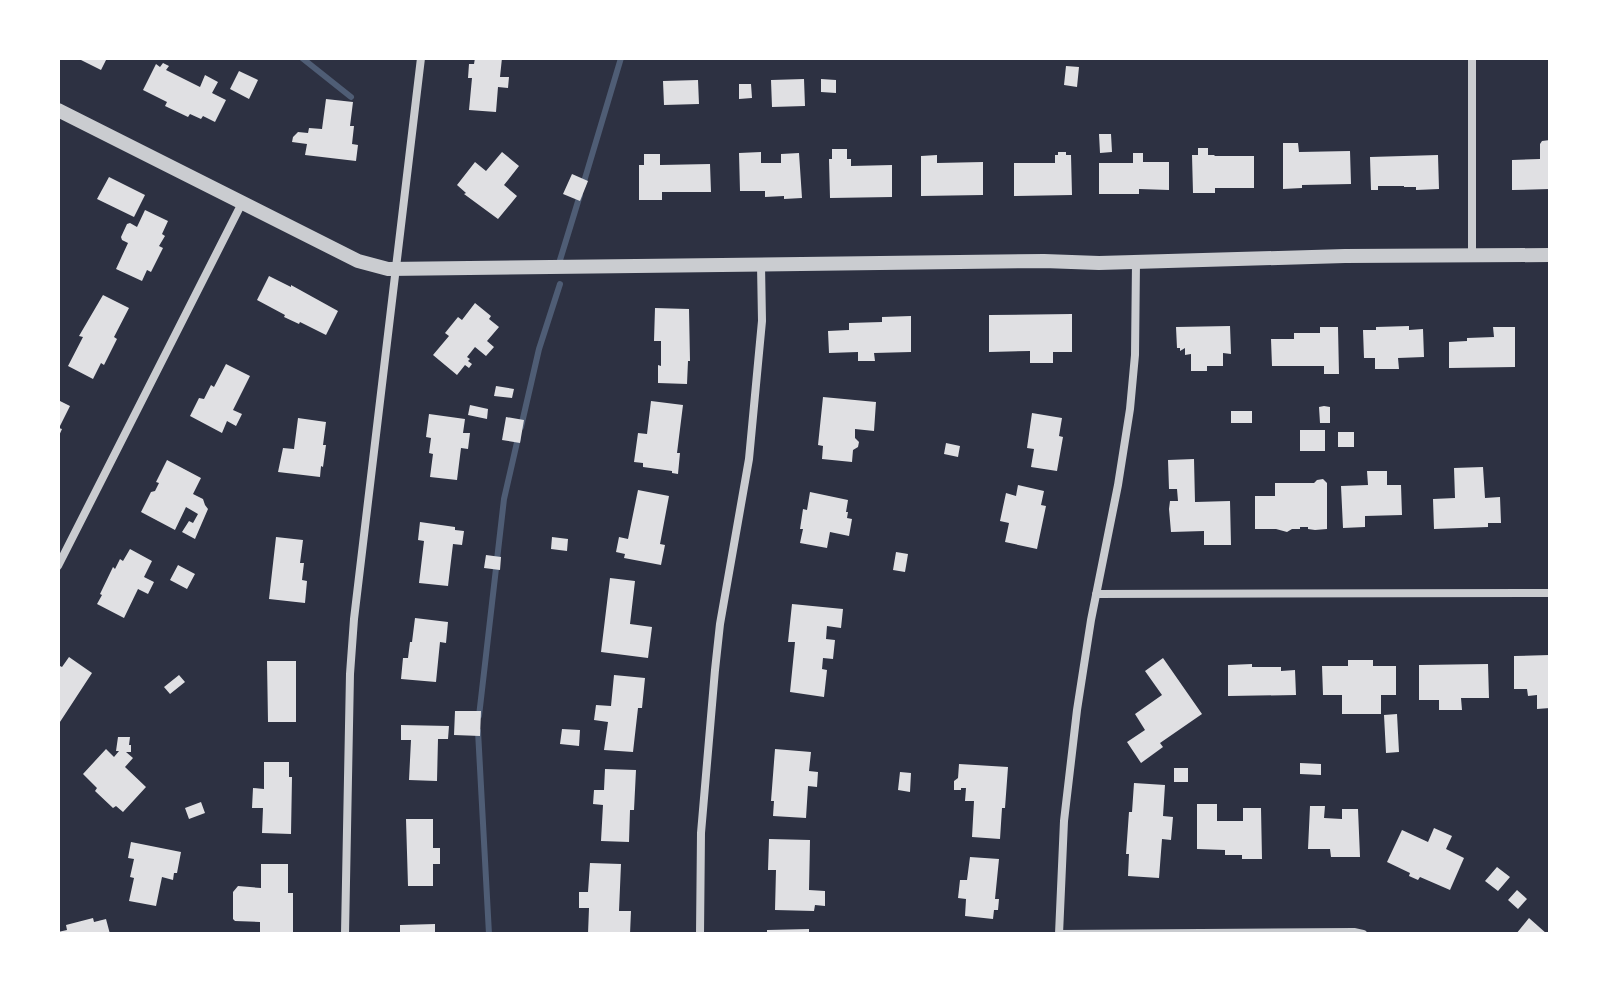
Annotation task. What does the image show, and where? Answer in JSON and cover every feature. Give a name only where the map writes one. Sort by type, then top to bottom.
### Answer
[{"type":"street","points":[[345,934],[354,619],[421,58]]},
{"type":"street","points":[[1472,58],[1472,256]]},
{"type":"street","points":[[58,110],[358,261],[388,269],[1550,255]]},
{"type":"street","points":[[58,566],[242,203]]},
{"type":"street","points":[[1136,262],[1135,355],[1130,409],[1077,710],[1064,821],[1060,934],[1363,934]]},
{"type":"street","points":[[700,934],[701,833],[713,685],[720,624],[749,459],[761,334],[761,265]]},
{"type":"street","points":[[1096,594],[1550,593]]},
{"type":"building","points":[[77,58],[107,58],[101,70]]},
{"type":"building","points":[[475,58],[502,58],[500,77],[509,77],[508,88],[498,87],[496,112],[469,110],[472,78],[468,78],[469,64],[474,64]]},
{"type":"building","points":[[163,63],[169,66],[166,70],[200,87],[205,75],[218,82],[212,93],[226,100],[215,122],[203,116],[201,119],[190,114],[188,117],[165,106],[167,102],[143,90],[156,64],[160,67]]},
{"type":"building","points":[[1066,66],[1079,67],[1077,87],[1064,85]]},
{"type":"building","points":[[239,71],[258,80],[249,99],[230,89]]},
{"type":"building","points":[[804,79],[805,106],[772,107],[771,80]]},
{"type":"building","points":[[821,79],[836,80],[836,93],[821,92]]},
{"type":"building","points":[[698,80],[699,104],[664,105],[663,81]]},
{"type":"building","points":[[739,84],[751,84],[752,98],[739,99]]},
{"type":"building","points":[[326,99],[353,102],[350,126],[354,126],[352,144],[358,145],[356,161],[305,155],[307,144],[292,142],[298,132],[308,133],[309,128],[322,129]]},
{"type":"building","points":[[1099,134],[1111,134],[1112,152],[1100,153]]},
{"type":"building","points":[[1550,140],[1550,189],[1512,190],[1512,160],[1540,159],[1540,144]]},
{"type":"building","points":[[1283,143],[1298,143],[1299,152],[1350,151],[1351,184],[1302,185],[1302,188],[1283,189]]},
{"type":"building","points":[[1198,148],[1208,148],[1208,155],[1215,156],[1254,156],[1254,188],[1215,188],[1215,193],[1193,193],[1192,155],[1198,155]]},
{"type":"building","points":[[832,149],[847,149],[851,166],[892,165],[892,197],[830,198],[829,159],[832,159]]},
{"type":"building","points":[[502,152],[519,166],[504,185],[517,196],[498,219],[464,194],[457,185],[475,162],[486,171]]},
{"type":"building","points":[[761,152],[761,163],[781,163],[781,154],[799,153],[802,198],[765,197],[765,191],[740,191],[739,153]]},
{"type":"building","points":[[1058,152],[1071,155],[1072,195],[1014,196],[1014,163],[1055,163]]},
{"type":"building","points":[[1133,153],[1143,153],[1143,162],[1169,162],[1169,190],[1139,189],[1139,194],[1099,194],[1099,163],[1133,163]]},
{"type":"building","points":[[644,154],[660,154],[660,165],[710,164],[711,192],[662,192],[662,200],[639,200],[639,165],[644,165]]},
{"type":"building","points":[[937,155],[937,163],[983,162],[983,195],[921,196],[921,156]]},
{"type":"building","points":[[1438,155],[1439,189],[1378,186],[1378,190],[1371,190],[1370,157]]},
{"type":"building","points":[[572,174],[588,181],[580,201],[563,194]]},
{"type":"building","points":[[109,177],[145,195],[134,217],[97,199]]},
{"type":"building","points":[[145,210],[168,221],[159,246],[163,248],[151,272],[147,270],[142,281],[116,269],[128,243],[121,237],[127,224],[137,227]]},
{"type":"building","points":[[269,276],[338,311],[326,335],[284,317],[257,300]]},
{"type":"building","points":[[103,295],[129,308],[104,365],[101,363],[93,379],[68,366],[83,337],[79,336]]},
{"type":"building","points":[[475,303],[499,327],[487,341],[494,347],[486,356],[475,347],[467,357],[472,364],[469,368],[465,365],[457,375],[433,355],[449,336],[445,333],[458,317],[462,320]]},
{"type":"building","points":[[655,308],[689,309],[687,384],[658,383],[661,341],[654,341]]},
{"type":"building","points":[[1072,314],[1072,352],[1053,352],[1053,363],[1030,363],[1030,351],[989,352],[989,315]]},
{"type":"building","points":[[911,316],[911,352],[874,353],[875,361],[858,361],[858,352],[829,353],[828,331],[849,330],[849,323],[882,322],[882,317]]},
{"type":"building","points":[[1230,326],[1231,354],[1223,353],[1223,366],[1207,366],[1207,371],[1191,371],[1191,354],[1185,355],[1185,348],[1180,351],[1177,348],[1176,327]]},
{"type":"building","points":[[1409,326],[1409,330],[1423,329],[1424,357],[1398,358],[1399,369],[1375,369],[1375,358],[1364,358],[1363,330]]},
{"type":"building","points":[[1320,327],[1338,327],[1339,374],[1324,374],[1324,366],[1272,366],[1271,339],[1294,339],[1294,333],[1320,333]]},
{"type":"building","points":[[1493,327],[1515,327],[1515,367],[1449,368],[1449,342],[1494,337]]},
{"type":"building","points":[[226,364],[250,376],[233,410],[242,414],[236,426],[227,421],[222,433],[190,416],[199,398],[204,399],[211,385],[214,387]]},
{"type":"building","points":[[496,386],[514,389],[512,398],[494,396]]},
{"type":"building","points":[[823,397],[876,402],[874,431],[855,429],[855,438],[859,442],[853,450],[852,462],[822,459],[823,446],[818,445]]},
{"type":"building","points":[[58,400],[70,406],[59,428],[62,429],[58,438]]},
{"type":"building","points":[[651,401],[683,405],[677,453],[680,453],[678,474],[643,467],[643,463],[634,462],[638,433],[647,434]]},
{"type":"building","points":[[470,405],[488,409],[487,419],[468,415]]},
{"type":"building","points":[[1319,407],[1330,407],[1330,423],[1320,423]]},
{"type":"building","points":[[1231,411],[1252,411],[1252,423],[1231,423]]},
{"type":"building","points":[[1032,413],[1062,418],[1059,436],[1063,437],[1057,471],[1031,467],[1034,449],[1027,448]]},
{"type":"building","points":[[429,414],[465,419],[463,433],[470,433],[468,449],[461,448],[457,480],[430,477],[433,454],[429,453],[431,438],[426,437]]},
{"type":"building","points":[[506,417],[524,420],[520,443],[502,440]]},
{"type":"building","points":[[298,418],[326,422],[323,445],[326,445],[320,477],[278,472],[283,448],[294,449]]},
{"type":"building","points":[[1300,430],[1325,430],[1325,451],[1300,451]]},
{"type":"building","points":[[1338,432],[1354,432],[1354,447],[1338,447]]},
{"type":"building","points":[[946,443],[960,446],[958,457],[944,454]]},
{"type":"building","points":[[1194,459],[1195,502],[1230,501],[1231,545],[1204,545],[1204,531],[1171,532],[1170,501],[1178,501],[1177,489],[1169,489],[1168,460]]},
{"type":"building","points":[[167,460],[201,478],[193,494],[203,499],[208,509],[195,539],[182,532],[198,514],[186,507],[175,530],[141,512],[159,483],[156,482]]},
{"type":"building","points":[[1483,467],[1485,498],[1500,497],[1501,523],[1488,523],[1488,527],[1434,529],[1433,499],[1455,498],[1454,468]]},
{"type":"building","points":[[1367,471],[1387,471],[1387,485],[1401,485],[1402,515],[1365,516],[1365,527],[1343,528],[1341,486],[1368,485]]},
{"type":"building","points":[[1323,479],[1327,483],[1327,529],[1300,527],[1287,532],[1255,529],[1255,496],[1275,496],[1275,483],[1314,483]]},
{"type":"building","points":[[1018,485],[1044,491],[1041,505],[1046,506],[1037,549],[1005,542],[1009,523],[1000,521],[1006,493],[1016,496]]},
{"type":"building","points":[[638,490],[669,496],[660,544],[665,545],[661,565],[624,558],[625,554],[616,552],[619,537],[628,539]]},
{"type":"building","points":[[810,492],[848,500],[847,518],[852,519],[849,536],[830,532],[827,548],[800,543],[803,509],[807,510]]},
{"type":"building","points":[[420,522],[464,531],[462,545],[453,544],[448,586],[419,583],[424,541],[418,540]]},
{"type":"building","points":[[276,537],[303,540],[300,563],[304,563],[302,580],[307,581],[305,603],[269,599]]},
{"type":"building","points":[[552,537],[568,539],[567,551],[551,549]]},
{"type":"building","points":[[130,549],[152,561],[144,577],[154,582],[148,594],[138,589],[124,618],[97,604],[113,567],[115,569],[120,559],[123,561]]},
{"type":"building","points":[[896,552],[908,554],[905,572],[893,570]]},
{"type":"building","points":[[486,555],[501,557],[500,570],[484,568]]},
{"type":"building","points":[[178,565],[195,574],[187,589],[170,580]]},
{"type":"building","points":[[610,578],[635,581],[630,624],[652,627],[648,658],[601,652]]},
{"type":"building","points":[[792,604],[843,609],[841,628],[827,626],[826,639],[835,640],[833,659],[823,658],[822,669],[827,670],[824,697],[790,692],[795,642],[788,642]]},
{"type":"building","points":[[415,618],[448,622],[446,643],[440,642],[436,682],[401,679],[403,658],[408,658]]},
{"type":"building","points":[[1550,655],[1550,708],[1537,709],[1537,695],[1528,696],[1527,689],[1514,689],[1514,656]]},
{"type":"building","points":[[69,657],[92,673],[58,725],[58,665],[62,667]]},
{"type":"building","points":[[1163,658],[1202,714],[1160,743],[1163,747],[1141,763],[1127,742],[1145,730],[1135,714],[1162,695],[1145,671]]},
{"type":"building","points":[[1348,660],[1373,660],[1373,666],[1396,666],[1396,695],[1381,695],[1381,714],[1342,714],[1342,695],[1323,695],[1322,666],[1348,666]]},
{"type":"building","points":[[267,661],[296,661],[296,722],[268,722]]},
{"type":"building","points":[[1252,664],[1252,667],[1295,670],[1296,695],[1228,696],[1228,665]]},
{"type":"building","points":[[1488,664],[1489,698],[1461,698],[1462,710],[1439,710],[1439,700],[1419,700],[1419,665]]},
{"type":"building","points":[[179,675],[185,682],[170,694],[164,687]]},
{"type":"building","points":[[614,675],[645,678],[633,752],[604,750],[608,722],[594,720],[596,705],[611,706]]},
{"type":"building","points":[[455,711],[481,711],[480,736],[454,735]]},
{"type":"building","points":[[1397,714],[1399,752],[1386,753],[1384,715]]},
{"type":"building","points":[[401,725],[449,726],[448,739],[438,739],[437,781],[409,780],[411,740],[401,740]]},
{"type":"building","points":[[562,729],[580,730],[579,746],[560,744]]},
{"type":"building","points":[[118,737],[130,737],[131,752],[126,752],[133,758],[125,767],[146,787],[123,812],[116,806],[113,808],[95,791],[97,788],[83,774],[106,749],[114,757],[119,751],[116,751]]},
{"type":"building","points":[[775,749],[811,752],[809,771],[818,772],[817,787],[808,786],[806,818],[773,816],[774,801],[771,801]]},
{"type":"building","points":[[264,762],[289,762],[289,777],[292,777],[291,834],[262,833],[263,808],[252,808],[253,788],[264,789]]},
{"type":"building","points":[[1300,763],[1321,764],[1321,775],[1300,774]]},
{"type":"building","points":[[959,764],[1008,767],[1000,839],[972,837],[974,801],[965,801],[966,788],[954,790]]},
{"type":"building","points":[[1174,768],[1188,768],[1188,782],[1174,782]]},
{"type":"building","points":[[605,769],[636,770],[629,842],[601,841],[603,805],[593,804],[594,790],[604,790]]},
{"type":"building","points":[[900,772],[911,773],[910,792],[898,790]]},
{"type":"building","points":[[1134,783],[1165,785],[1163,816],[1173,817],[1171,840],[1162,839],[1159,878],[1128,876],[1129,854],[1126,854]]},
{"type":"building","points":[[201,802],[205,813],[189,819],[185,808]]},
{"type":"building","points":[[1197,804],[1217,804],[1217,821],[1243,821],[1243,808],[1261,808],[1262,859],[1225,855],[1225,850],[1197,849]]},
{"type":"building","points":[[1310,806],[1325,806],[1324,818],[1342,819],[1342,809],[1358,809],[1360,857],[1331,857],[1330,849],[1308,849]]},
{"type":"building","points":[[406,819],[433,819],[433,848],[440,848],[440,864],[433,864],[433,886],[408,886]]},
{"type":"building","points":[[1434,828],[1452,836],[1446,849],[1464,858],[1450,890],[1420,877],[1418,880],[1409,876],[1410,873],[1387,862],[1402,830],[1428,842]]},
{"type":"building","points":[[769,839],[810,840],[809,890],[825,891],[825,906],[815,905],[814,911],[775,910],[776,870],[768,870]]},
{"type":"building","points":[[131,842],[181,852],[173,880],[162,877],[156,906],[129,901],[134,878],[130,877],[134,859],[128,858]]},
{"type":"building","points":[[970,857],[999,859],[995,899],[999,899],[998,910],[994,910],[993,919],[965,916],[966,899],[958,898],[960,880],[967,880]]},
{"type":"building","points":[[590,863],[621,864],[619,911],[631,911],[630,934],[588,934],[589,908],[579,908],[579,892],[588,892]]},
{"type":"building","points":[[261,864],[288,864],[288,893],[293,893],[293,934],[260,934],[260,922],[233,919],[233,892],[238,886],[261,888]]},
{"type":"building","points":[[1497,867],[1510,877],[1498,891],[1485,881]]},
{"type":"building","points":[[1517,890],[1527,899],[1518,909],[1508,900]]},
{"type":"building","points":[[93,918],[94,922],[106,919],[110,934],[58,934],[67,930],[66,925]]},
{"type":"building","points":[[1529,918],[1547,934],[1516,934]]},
{"type":"building","points":[[435,924],[435,934],[400,934],[400,925]]},
{"type":"building","points":[[809,929],[809,934],[767,934],[767,930]]},
{"type":"waterway","points":[[302,58],[351,97]]},
{"type":"waterway","points":[[583,185],[621,58]]},
{"type":"waterway","points":[[560,260],[580,195]]},
{"type":"waterway","points":[[521,427],[539,349],[560,284]]},
{"type":"waterway","points":[[479,716],[504,499],[518,438]]},
{"type":"waterway","points":[[478,731],[489,934]]}]
